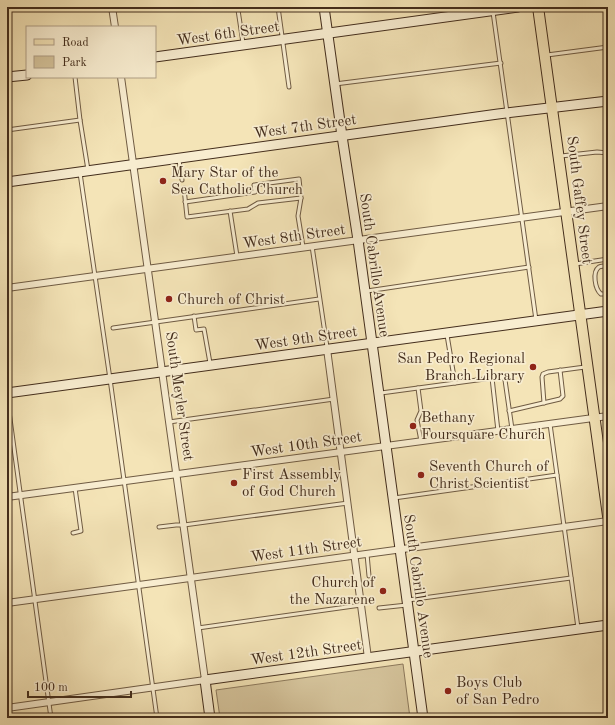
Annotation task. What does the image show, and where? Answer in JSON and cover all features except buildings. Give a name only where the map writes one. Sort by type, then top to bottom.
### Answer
[{"type":"main road","name":"South Gaffey Street","points":[[538,7],[553,107],[608,516]]},
{"type":"street","points":[[112,7],[114,26]]},
{"type":"street","name":"South Cabrillo Avenue","points":[[324,7],[358,240],[423,718]]},
{"type":"street","name":"West 6th Street","points":[[156,57],[518,7]]},
{"type":"street","points":[[7,77],[26,75]]},
{"type":"street","name":"South Meyler Street","points":[[121,78],[149,269],[210,718]]},
{"type":"street","name":"West 7th Street","points":[[7,182],[608,100]]},
{"type":"street","name":"West 8th Street","points":[[7,288],[608,206]]},
{"type":"street","name":"West 9th Street","points":[[7,393],[608,311]]},
{"type":"street","points":[[327,349],[368,658]]},
{"type":"street","name":"West 10th Street","points":[[7,497],[608,416]]},
{"type":"street","name":"West 11th Street","points":[[7,603],[608,521]]},
{"type":"street","name":"West 12th Street","points":[[7,708],[608,625]]},
{"type":"lane","points":[[278,7],[289,87]]},
{"type":"lane","points":[[238,10],[243,45]]},
{"type":"lane","points":[[493,10],[536,321]]},
{"type":"lane","points":[[545,56],[608,47]]},
{"type":"lane","points":[[335,84],[501,63]]},
{"type":"lane","points":[[75,78],[96,276],[156,718]]},
{"type":"lane","points":[[7,130],[80,120]]},
{"type":"lane","points":[[559,157],[597,152],[608,153]]},
{"type":"lane","points":[[179,158],[182,180]]},
{"type":"lane","points":[[185,202],[255,192],[254,185],[299,179],[301,198],[298,216],[303,247]]},
{"type":"lane","points":[[184,188],[187,217],[248,209],[258,203],[301,198]]},
{"type":"lane","points":[[230,211],[237,256]]},
{"type":"lane","points":[[312,246],[327,349]]},
{"type":"lane","points":[[574,264],[608,259]]},
{"type":"lane","points":[[608,265],[599,267],[595,274],[598,292],[601,294],[608,294]]},
{"type":"lane","points":[[365,291],[529,267]]},
{"type":"lane","points":[[113,328],[320,299]]},
{"type":"lane","points":[[194,316],[196,330],[204,329],[211,365]]},
{"type":"lane","points":[[447,333],[454,383]]},
{"type":"lane","points":[[544,403],[542,375],[548,372],[587,366]]},
{"type":"lane","points":[[509,411],[558,400],[563,397],[560,370]]},
{"type":"lane","points":[[492,378],[498,431]]},
{"type":"lane","points":[[379,394],[492,378],[504,378],[512,429]]},
{"type":"lane","points":[[418,388],[421,411],[417,420],[421,441]]},
{"type":"lane","points":[[7,397],[51,718]]},
{"type":"lane","points":[[169,422],[334,400]]},
{"type":"lane","points":[[550,424],[578,629]]},
{"type":"lane","points":[[393,498],[557,475]]},
{"type":"lane","points":[[73,533],[81,531],[75,488]]},
{"type":"lane","points":[[159,527],[348,503]]},
{"type":"lane","points":[[366,553],[370,576]]},
{"type":"lane","points":[[379,608],[571,578]]},
{"type":"lane","points":[[198,628],[361,605]]},
{"type":"green space","points":[[403,664],[410,718],[220,718],[216,690]]},
{"type":"place","name":"Mary Star of the Sea Catholic Church","points":[[163,181]]},
{"type":"place","name":"Church of Christ","points":[[169,299]]},
{"type":"place","name":"San Pedro Regional Branch Library","points":[[533,367]]},
{"type":"place","name":"Bethany Foursquare Church","points":[[413,426]]},
{"type":"place","name":"Seventh Church of Christ Scientist","points":[[421,475]]},
{"type":"place","name":"First Assembly of God Church","points":[[234,483]]},
{"type":"place","name":"Church of the Nazarene","points":[[383,591]]},
{"type":"place","name":"Boys Club of San Pedro","points":[[448,691]]}]
